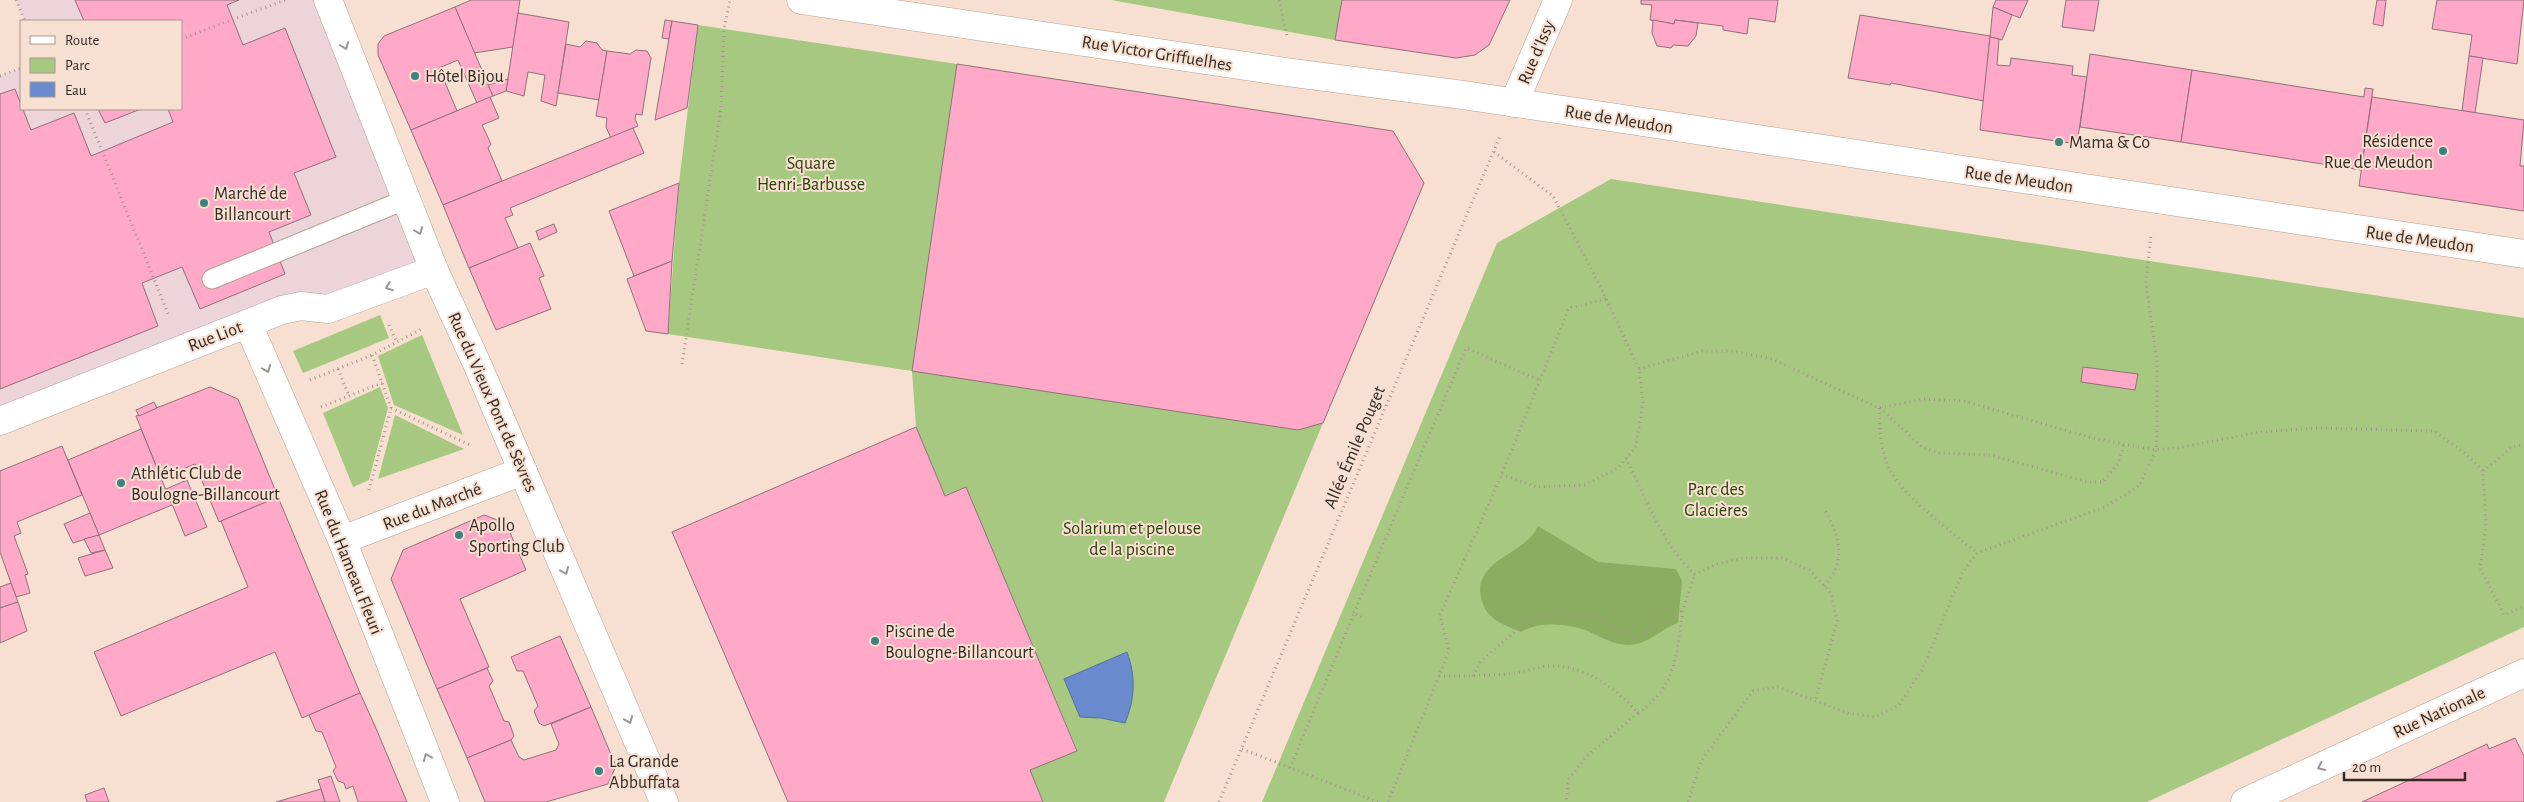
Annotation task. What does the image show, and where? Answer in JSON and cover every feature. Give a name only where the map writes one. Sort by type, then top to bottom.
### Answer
[{"type":"street","name":"Rue du Vieux Pont de Sèvres","points":[[328,0],[434,270],[523,471],[664,802]]},
{"type":"street","name":"Rue Victor Griffuelhes","points":[[801,0],[1514,104]]},
{"type":"street","name":"Rue d'Issy","points":[[1514,104],[1558,0]]},
{"type":"street","name":"Rue de Meudon","points":[[1514,104],[2524,254]]},
{"type":"street","name":"Rue Liot","points":[[0,421],[282,310],[301,306],[328,310],[434,270]]},
{"type":"street","name":"Rue du Hameau Fleuri","points":[[248,324],[342,540],[445,802]]},
{"type":"street","name":"Rue du Marché","points":[[342,540],[523,471]]},
{"type":"street","name":"Rue Nationale","points":[[2245,802],[2524,673]]},
{"type":"lane","points":[[212,279],[407,199]]},
{"type":"path","points":[[16,0],[25,20]]},
{"type":"path","points":[[182,39],[284,0]]},
{"type":"path","points":[[682,364],[721,108],[724,29],[730,0]]},
{"type":"path","points":[[0,76],[20,68]]},
{"type":"path","name":"Allée Émile Pouget","points":[[1220,802],[1514,104]]},
{"type":"path","points":[[85,110],[182,349]]},
{"type":"path","points":[[1494,152],[1553,196],[1599,284],[1640,369],[1642,411],[1636,446],[1619,468],[1585,485],[1536,486],[1502,474]]},
{"type":"path","points":[[1688,802],[1701,761],[1753,691],[1778,687],[1848,713],[1875,717],[1899,705],[1922,670],[1962,574],[1977,553],[2105,507],[2139,486],[2156,450],[2157,361],[2146,284],[2156,200]]},
{"type":"path","points":[[1388,802],[1449,651],[1440,615],[1502,474],[1569,308],[1606,299]]},
{"type":"path","points":[[302,383],[372,355],[428,326]]},
{"type":"path","points":[[1290,768],[1466,348],[1539,380]]},
{"type":"path","points":[[1640,369],[1702,351],[1733,351],[1772,359],[1880,408],[1921,446],[1938,453],[1990,455],[2088,482],[2103,482],[2118,464],[2124,444]]},
{"type":"path","points":[[369,490],[391,408],[372,355]]},
{"type":"path","points":[[338,369],[349,396]]},
{"type":"path","points":[[319,408],[382,383]]},
{"type":"path","points":[[1880,408],[1924,399],[1963,401],[2096,439],[2156,450],[2178,448],[2259,432],[2319,428],[2434,432],[2466,454],[2483,472],[2486,526],[2480,568],[2504,615],[2524,606]]},
{"type":"path","points":[[391,408],[480,449]]},
{"type":"path","points":[[1880,408],[1880,440],[1889,469],[1918,505],[1977,553]]},
{"type":"path","points":[[2483,472],[2512,447],[2524,445]]},
{"type":"path","points":[[1626,458],[1665,534],[1685,565],[1695,574]]},
{"type":"path","points":[[1824,511],[1837,538],[1840,562],[1834,576],[1824,586]]},
{"type":"path","points":[[1566,802],[1569,779],[1587,756],[1653,702],[1669,679],[1678,656],[1683,610],[1695,574],[1717,564],[1743,558],[1782,558],[1809,570],[1832,593],[1837,621],[1815,702]]},
{"type":"path","points":[[1473,676],[1482,660],[1531,618],[1558,610],[1575,612],[1637,637],[1683,610]]},
{"type":"path","points":[[1354,613],[1363,618]]},
{"type":"path","points":[[1439,676],[1517,673],[1554,666],[1574,670],[1607,683],[1625,697],[1638,713]]},
{"type":"path","points":[[1242,749],[1378,802]]},
{"type":"shaded area","name":"Marché de Billancourt","points":[[16,0],[328,0],[434,270],[0,425],[0,76],[20,68],[20,110],[182,110],[182,20],[25,20]]},
{"type":"green space","points":[[1111,0],[1342,0],[1335,40]]},
{"type":"green space","points":[[698,25],[957,64],[1323,423],[1164,802],[1043,802],[1030,770],[1077,750],[966,488],[945,496],[916,427],[912,371],[668,334],[679,183]]},
{"type":"green space","name":"Parc des Glacières","points":[[1611,179],[2524,318],[2524,627],[2147,802],[1262,802],[1497,243]]},
{"type":"green space","points":[[380,315],[389,338],[303,373],[293,351]]},
{"type":"green space","points":[[422,335],[463,435],[394,405],[378,356]]},
{"type":"green space","points":[[380,387],[388,408],[369,480],[353,487],[323,413]]},
{"type":"green space","points":[[395,415],[464,449],[378,479]]},
{"type":"green space","points":[[1538,526],[1598,562],[1676,569],[1682,581],[1678,623],[1648,640],[1629,645],[1614,643],[1581,629],[1567,626],[1539,625],[1521,632],[1495,620],[1486,611],[1481,597],[1481,584],[1485,574],[1493,565],[1532,536]]},
{"type":"water","points":[[1127,652],[1132,670],[1133,688],[1131,705],[1125,723],[1101,718],[1080,717],[1064,679]]},
{"type":"building","name":"Marché de Billancourt","points":[[75,0],[239,0],[227,5],[243,45],[285,28],[336,157],[294,173],[311,215],[269,232],[285,274],[200,309],[182,267],[142,283],[158,326],[0,389],[0,94],[15,89],[20,102],[20,110],[23,110],[31,130],[74,113],[91,156],[173,122],[168,110],[182,110],[182,20],[84,20]]},
{"type":"building","points":[[471,0],[520,0],[513,47],[474,53],[455,7]]},
{"type":"building","points":[[1342,0],[1510,0],[1489,45],[1475,55],[1456,58],[1335,40]]},
{"type":"building","points":[[1641,0],[1778,0],[1775,22],[1749,18],[1747,34],[1723,30],[1723,26],[1675,20],[1674,24],[1650,20],[1652,5],[1641,4]]},
{"type":"building","points":[[1996,0],[2028,0],[2020,18],[1993,7]]},
{"type":"building","points":[[2066,0],[2099,0],[2094,31],[2062,27]]},
{"type":"building","points":[[2377,0],[2386,0],[2383,26],[2373,24]]},
{"type":"building","points":[[2437,0],[2524,0],[2517,64],[2469,56],[2472,35],[2432,29]]},
{"type":"building","name":"Hôtel Bijou","points":[[455,7],[493,96],[477,103],[458,60],[439,68],[457,111],[411,130],[378,55],[378,44],[384,36]]},
{"type":"building","points":[[1993,7],[2012,15],[2002,40],[1990,37]]},
{"type":"building","points":[[518,13],[569,22],[556,106],[541,101],[545,75],[528,72],[524,96],[506,91]]},
{"type":"building","points":[[1860,15],[1990,36],[1984,101],[1891,83],[1890,85],[1848,78]]},
{"type":"building","points":[[665,20],[672,21],[669,39],[662,38]]},
{"type":"building","points":[[1653,20],[1674,24],[1675,20],[1698,23],[1696,36],[1688,46],[1673,45],[1671,48],[1657,46],[1652,33]]},
{"type":"building","points":[[672,21],[698,25],[687,108],[655,120]]},
{"type":"building","points":[[1990,37],[1999,39],[1997,65],[2010,66],[2011,58],[2073,66],[2072,75],[2087,77],[2077,144],[1980,130]]},
{"type":"building","points":[[586,41],[597,43],[602,50],[607,51],[599,100],[558,93],[566,44],[580,47]]},
{"type":"building","points":[[636,50],[647,51],[651,58],[642,115],[636,114],[635,119],[638,126],[611,138],[606,127],[607,118],[596,116],[607,51],[630,54]]},
{"type":"building","points":[[2090,54],[2192,70],[2181,142],[2080,127]]},
{"type":"building","points":[[2469,56],[2483,58],[2475,113],[2462,111]]},
{"type":"building","points":[[957,64],[1393,131],[1424,183],[1323,423],[1298,430],[912,371]]},
{"type":"building","points":[[2192,70],[2364,97],[2365,88],[2373,89],[2361,170],[2181,142]]},
{"type":"building","points":[[508,79],[506,91],[493,96],[488,85]]},
{"type":"building","points":[[490,97],[499,118],[482,125],[491,144],[488,148],[502,181],[443,205],[411,130]]},
{"type":"building","name":"Résidence Rue de Meudon","points":[[2372,97],[2524,120],[2520,166],[2524,166],[2524,211],[2359,186]]},
{"type":"building","points":[[98,110],[138,110],[105,123]]},
{"type":"building","points":[[633,128],[644,153],[510,208],[513,215],[505,218],[518,248],[469,268],[443,205]]},
{"type":"building","points":[[679,183],[672,261],[634,276],[609,211]]},
{"type":"building","points":[[554,224],[557,232],[539,240],[536,231]]},
{"type":"building","points":[[530,243],[544,276],[539,278],[551,309],[496,330],[469,268]]},
{"type":"building","points":[[672,261],[668,334],[646,331],[627,279]]},
{"type":"building","points":[[2083,367],[2138,374],[2135,390],[2081,382]]},
{"type":"building","points":[[210,387],[238,399],[278,497],[219,522],[195,464],[161,478],[136,416]]},
{"type":"building","points":[[154,402],[157,408],[139,416],[136,410]]},
{"type":"building","name":"Piscine de Boulogne-Billancourt","points":[[916,427],[945,496],[966,487],[1077,751],[1030,770],[1043,802],[788,802],[672,532]]},
{"type":"building","name":"Athlétic Club de Boulogne-Billancourt","points":[[141,429],[172,505],[99,535],[68,460]]},
{"type":"building","points":[[62,446],[82,495],[17,522],[21,533],[14,536],[28,574],[25,575],[30,593],[16,597],[0,552],[0,471]]},
{"type":"building","points":[[187,480],[207,527],[185,536],[166,489]]},
{"type":"building","points":[[278,497],[360,693],[302,718],[275,652],[121,716],[94,652],[248,587],[221,521]]},
{"type":"building","points":[[90,513],[99,535],[73,543],[64,524]]},
{"type":"building","points":[[484,515],[506,523],[526,570],[460,599],[489,667],[437,689],[391,579],[403,550]]},
{"type":"building","points":[[99,535],[105,550],[91,553],[84,539]]},
{"type":"building","points":[[105,550],[113,568],[85,576],[78,558]]},
{"type":"building","points":[[11,583],[18,602],[0,608],[0,587]]},
{"type":"building","points":[[18,602],[27,631],[0,643],[0,608]]},
{"type":"building","points":[[560,636],[591,707],[544,726],[539,723],[534,711],[538,706],[523,671],[517,671],[511,657]]},
{"type":"building","points":[[487,668],[493,681],[489,686],[504,721],[509,722],[514,736],[511,740],[467,758],[437,689]]},
{"type":"building","points":[[360,693],[407,802],[358,802],[353,786],[346,789],[344,783],[338,781],[333,771],[336,767],[322,732],[316,731],[309,715]]},
{"type":"building","points":[[591,707],[616,766],[608,784],[546,802],[485,802],[467,758],[511,740],[519,757],[524,760],[556,750],[559,744],[551,724]]},
{"type":"building","points":[[2515,738],[2524,756],[2524,802],[2362,802],[2487,744],[2489,749]]},
{"type":"building","points":[[331,776],[340,802],[325,802],[318,780]]},
{"type":"building","points":[[104,788],[109,802],[87,802],[85,795]]},
{"type":"building","points":[[321,789],[325,802],[276,802]]},
{"type":"place","name":"Hôtel Bijou","points":[[415,76]]},
{"type":"place","name":"Mama & Co","points":[[2059,142]]},
{"type":"place","name":"Résidence Rue de Meudon","points":[[2443,151]]},
{"type":"place","name":"Marché de Billancourt","points":[[204,203]]},
{"type":"place","name":"Athlétic Club de Boulogne-Billancourt","points":[[121,483]]},
{"type":"place","name":"Apollo Sporting Club","points":[[459,535]]},
{"type":"place","name":"Piscine de Boulogne-Billancourt","points":[[875,641]]},
{"type":"place","name":"La Grande Abbuffata","points":[[599,771]]},
{"type":"park label","name":"Square Henri-Barbusse","points":[[811,173]]},
{"type":"park label","name":"Solarium et pelouse de la piscine","points":[[1132,538]]}]
